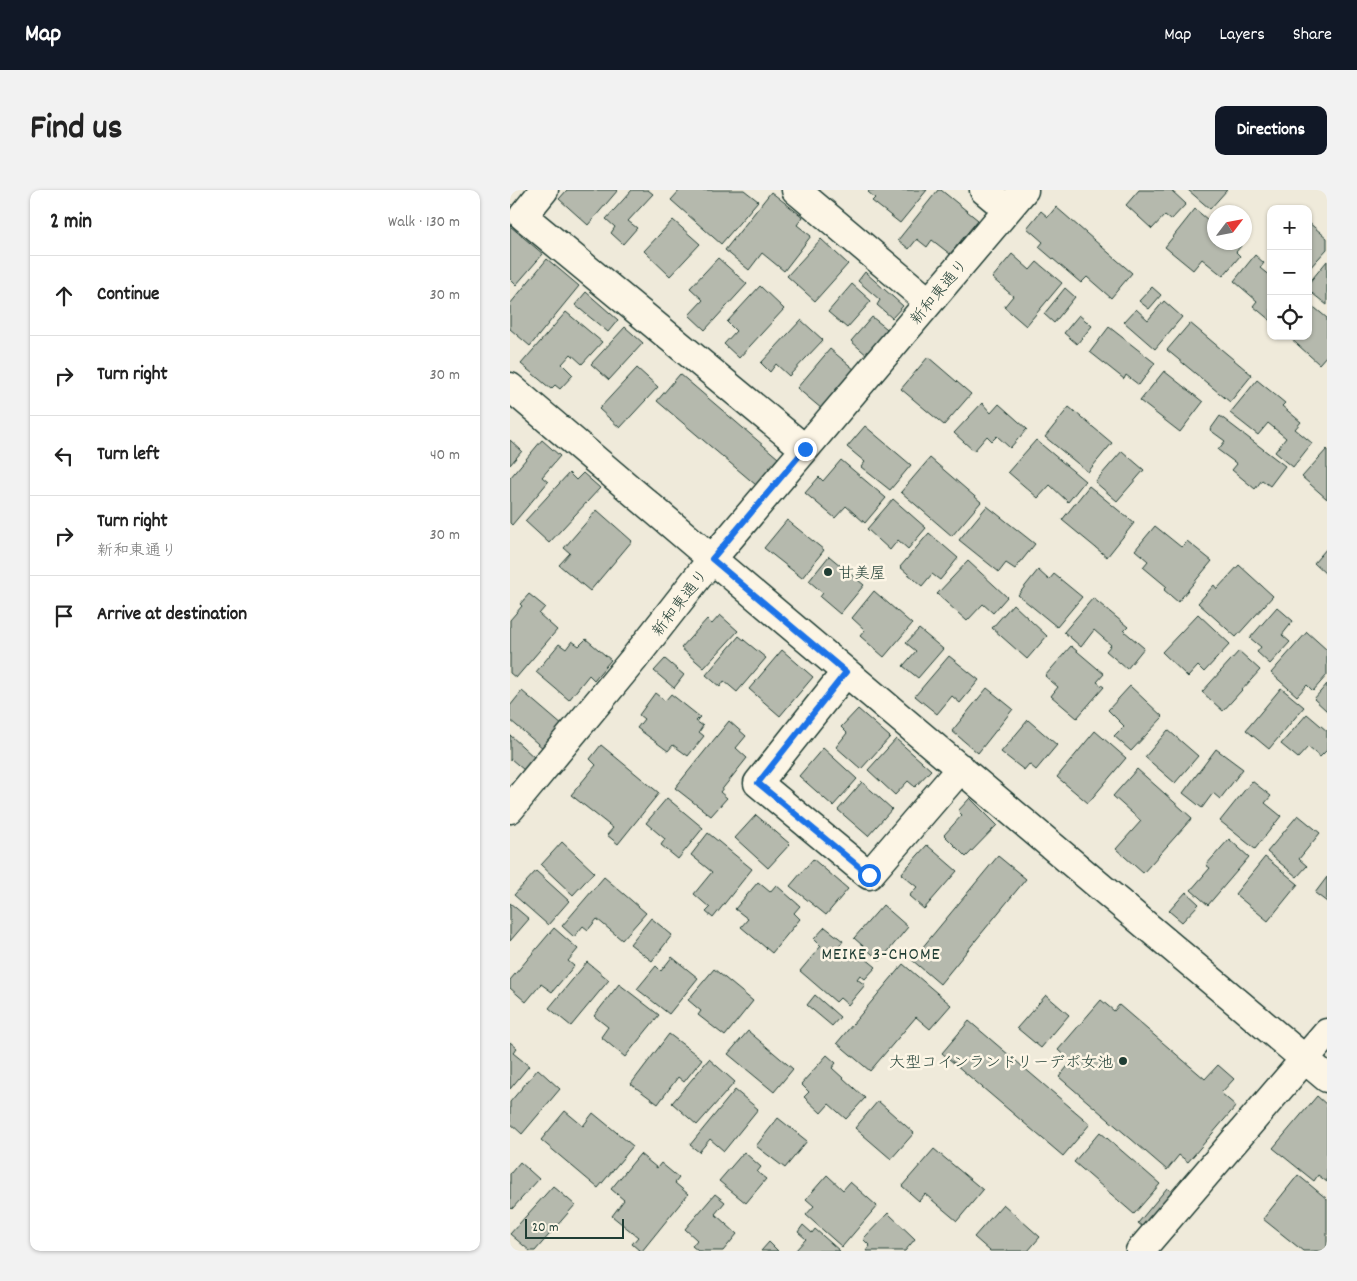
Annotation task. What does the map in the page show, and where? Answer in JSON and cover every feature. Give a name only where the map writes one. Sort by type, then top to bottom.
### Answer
[{"type":"street","points":[[544,190],[523,216],[805,449]]},
{"type":"street","points":[[796,190],[929,302]]},
{"type":"street","points":[[984,190],[1015,200]]},
{"type":"street","name":"新和東通り","points":[[510,809],[633,660],[712,559],[1015,200]]},
{"type":"street","points":[[510,387],[1327,1078]]},
{"type":"street","points":[[846,672],[758,783],[869,875],[960,768]]},
{"type":"street","points":[[1140,1251],[1327,1033]]},
{"type":"building","points":[[567,190],[618,190],[588,225],[559,199]]},
{"type":"building","points":[[632,190],[648,190],[653,194],[628,221],[637,228],[623,244],[611,233],[615,227],[606,219]]},
{"type":"building","points":[[680,190],[744,190],[758,201],[721,244],[671,200]]},
{"type":"building","points":[[870,190],[927,190],[900,223],[872,201],[875,198],[868,192]]},
{"type":"building","points":[[938,190],[941,190],[978,220],[950,254],[932,240],[927,247],[917,239],[909,249],[898,240]]},
{"type":"building","points":[[1139,190],[1171,190],[1186,204],[1171,220],[1165,215],[1152,229],[1126,205]]},
{"type":"building","points":[[1188,190],[1227,190],[1214,205],[1207,206]]},
{"type":"building","points":[[771,192],[803,217],[797,225],[811,236],[784,271],[762,253],[749,270],[725,250]]},
{"type":"building","points":[[1056,207],[1132,273],[1111,298],[1087,277],[1081,283],[1039,247],[1043,242],[1027,228],[1041,211],[1048,217]]},
{"type":"building","points":[[1195,209],[1207,219],[1207,250],[1238,250],[1236,252],[1240,256],[1223,276],[1202,259],[1193,270],[1165,247]]},
{"type":"building","points":[[673,220],[700,244],[670,276],[644,251]]},
{"type":"building","points":[[1312,225],[1327,238],[1327,249],[1312,266]]},
{"type":"building","points":[[510,226],[543,254],[516,285],[510,279]]},
{"type":"building","points":[[821,239],[848,264],[815,301],[787,276]]},
{"type":"building","points":[[1012,254],[1030,270],[1037,262],[1062,283],[1026,326],[1004,307],[1013,296],[992,278]]},
{"type":"building","points":[[1255,255],[1264,263],[1260,268],[1267,274],[1267,318],[1253,306],[1257,301],[1234,281]]},
{"type":"building","points":[[718,258],[747,284],[705,330],[689,315],[703,300],[690,288]]},
{"type":"building","points":[[547,259],[579,286],[530,346],[510,329],[510,304]]},
{"type":"building","points":[[1327,261],[1327,305],[1312,293],[1312,279]]},
{"type":"building","points":[[865,272],[903,306],[892,318],[877,305],[880,300],[858,281]]},
{"type":"building","points":[[852,284],[871,301],[847,328],[828,312]]},
{"type":"building","points":[[760,286],[784,309],[739,358],[724,344],[736,331],[727,322]]},
{"type":"building","points":[[1152,287],[1161,295],[1149,309],[1139,301]]},
{"type":"building","points":[[1065,288],[1075,297],[1054,323],[1044,314]]},
{"type":"building","points":[[586,292],[618,320],[608,332],[575,305]]},
{"type":"building","points":[[1164,301],[1182,317],[1155,349],[1124,322],[1136,309],[1148,320]]},
{"type":"building","points":[[1312,306],[1327,318],[1327,355],[1319,364],[1292,340],[1312,340]]},
{"type":"building","points":[[566,312],[602,342],[582,364],[571,354],[562,364],[573,375],[560,389],[555,385],[551,389],[521,364]]},
{"type":"building","points":[[1079,315],[1092,326],[1077,344],[1064,333]]},
{"type":"building","points":[[872,317],[891,332],[869,357],[851,341]]},
{"type":"building","points":[[801,320],[823,340],[789,376],[776,364],[770,372],[761,363]]},
{"type":"building","points":[[1190,323],[1252,375],[1230,402],[1167,350]]},
{"type":"building","points":[[625,327],[643,343],[609,380],[591,364]]},
{"type":"building","points":[[1109,327],[1155,363],[1139,385],[1126,375],[1124,379],[1090,352]]},
{"type":"building","points":[[830,349],[855,370],[822,409],[797,388]]},
{"type":"building","points":[[928,357],[971,394],[944,425],[901,389]]},
{"type":"building","points":[[637,368],[658,387],[620,428],[599,409]]},
{"type":"building","points":[[1164,371],[1203,402],[1180,432],[1140,401]]},
{"type":"building","points":[[680,374],[778,458],[756,485],[657,401]]},
{"type":"building","points":[[1257,380],[1285,403],[1282,406],[1301,422],[1295,429],[1312,443],[1293,467],[1275,452],[1286,438],[1268,423],[1258,435],[1230,413]]},
{"type":"building","points":[[982,403],[991,413],[999,404],[1027,429],[1010,448],[997,436],[992,441],[987,436],[974,451],[954,433]]},
{"type":"building","points":[[1069,407],[1112,443],[1088,472],[1045,437]]},
{"type":"building","points":[[1220,416],[1285,466],[1270,486],[1262,480],[1255,489],[1232,470],[1237,464],[1218,450],[1225,441],[1210,430]]},
{"type":"building","points":[[865,426],[911,465],[890,490],[861,467],[865,462],[847,447]]},
{"type":"building","points":[[510,440],[522,451],[510,465]]},
{"type":"building","points":[[542,440],[560,456],[542,477],[548,482],[512,525],[510,523],[510,478]]},
{"type":"building","points":[[1036,440],[1085,481],[1068,502],[1050,485],[1038,498],[1008,472]]},
{"type":"building","points":[[1327,449],[1327,499],[1302,477]]},
{"type":"building","points":[[1122,451],[1144,470],[1117,501],[1095,482]]},
{"type":"building","points":[[930,458],[981,502],[952,536],[901,492]]},
{"type":"building","points":[[841,460],[886,498],[865,523],[846,506],[835,518],[805,493],[819,477],[823,481]]},
{"type":"building","points":[[569,473],[576,480],[583,473],[600,488],[549,543],[525,521]]},
{"type":"building","points":[[1089,486],[1134,523],[1107,557],[1062,520]]},
{"type":"building","points":[[893,499],[926,528],[908,549],[898,540],[890,550],[867,529]]},
{"type":"building","points":[[987,506],[1035,544],[1015,569],[1006,563],[999,572],[959,540]]},
{"type":"building","points":[[597,510],[632,541],[590,591],[559,565],[570,553],[564,548]]},
{"type":"building","points":[[787,520],[824,550],[802,578],[764,548]]},
{"type":"building","points":[[1155,526],[1181,547],[1187,541],[1212,561],[1178,602],[1164,590],[1167,587],[1143,567],[1148,561],[1135,550]]},
{"type":"building","points":[[929,533],[958,558],[940,580],[932,574],[922,586],[900,567]]},
{"type":"building","points":[[1327,548],[1327,575],[1314,563]]},
{"type":"building","points":[[829,556],[864,585],[840,614],[820,597],[823,593],[809,581]]},
{"type":"building","points":[[968,561],[1007,597],[993,613],[983,604],[967,621],[937,594]]},
{"type":"building","points":[[1239,565],[1273,596],[1236,637],[1198,603],[1214,585],[1217,589]]},
{"type":"building","points":[[1038,570],[1049,580],[1054,574],[1082,597],[1057,627],[1018,595]]},
{"type":"building","points":[[874,591],[912,624],[884,657],[860,636],[865,630],[852,618]]},
{"type":"building","points":[[529,594],[545,607],[539,614],[557,630],[516,678],[510,673],[510,620]]},
{"type":"building","points":[[1093,598],[1128,627],[1124,631],[1144,648],[1127,669],[1106,651],[1111,645],[1094,630],[1081,647],[1064,632]]},
{"type":"building","points":[[1013,604],[1047,636],[1027,659],[992,628]]},
{"type":"building","points":[[1277,607],[1293,621],[1282,635],[1290,642],[1270,664],[1257,652],[1261,647],[1250,638]]},
{"type":"building","points":[[1198,614],[1230,644],[1204,672],[1198,666],[1188,677],[1162,652]]},
{"type":"building","points":[[720,615],[738,631],[704,668],[681,648],[707,619],[712,624]]},
{"type":"building","points":[[919,629],[943,649],[918,678],[903,666],[916,651],[906,643]]},
{"type":"building","points":[[1307,632],[1327,650],[1327,675],[1313,691],[1307,685],[1297,696],[1271,673]]},
{"type":"building","points":[[739,636],[766,658],[737,692],[724,681],[720,687],[706,675]]},
{"type":"building","points":[[586,639],[611,660],[594,680],[589,675],[569,700],[536,672],[559,644],[566,649],[572,641],[579,646]]},
{"type":"building","points":[[1071,646],[1104,674],[1097,682],[1104,687],[1077,718],[1051,696],[1058,687],[1045,676]]},
{"type":"building","points":[[782,650],[813,677],[780,716],[749,689]]},
{"type":"building","points":[[1239,651],[1260,670],[1223,711],[1202,692]]},
{"type":"building","points":[[949,656],[979,680],[960,703],[952,696],[937,714],[915,696]]},
{"type":"building","points":[[665,659],[684,675],[674,688],[654,671]]},
{"type":"building","points":[[1327,684],[1327,711],[1314,699]]},
{"type":"building","points":[[1130,686],[1163,717],[1131,751],[1114,736],[1124,726],[1108,710]]},
{"type":"building","points":[[987,688],[1013,709],[978,753],[952,731]]},
{"type":"building","points":[[1281,688],[1304,707],[1269,749],[1246,730]]},
{"type":"building","points":[[522,691],[563,726],[544,749],[510,720],[510,706]]},
{"type":"building","points":[[655,693],[665,701],[671,694],[700,717],[696,721],[703,726],[699,732],[704,736],[688,756],[673,745],[668,751],[637,728],[644,719],[639,715]]},
{"type":"building","points":[[858,709],[890,737],[861,769],[836,747],[847,733],[841,727]]},
{"type":"building","points":[[1307,714],[1327,731],[1327,750],[1320,757],[1308,747],[1298,758],[1281,744]]},
{"type":"building","points":[[1028,720],[1057,745],[1036,770],[1029,764],[1024,770],[1001,752]]},
{"type":"building","points":[[729,721],[746,736],[736,748],[747,758],[720,792],[727,798],[711,816],[675,788]]},
{"type":"building","points":[[1168,730],[1198,756],[1175,783],[1145,757]]},
{"type":"building","points":[[1095,731],[1126,758],[1088,803],[1057,777]]},
{"type":"building","points":[[510,735],[535,758],[524,770],[511,759],[510,761]]},
{"type":"building","points":[[896,739],[931,770],[915,787],[908,781],[895,795],[868,770]]},
{"type":"building","points":[[601,745],[659,793],[618,844],[607,835],[613,828],[571,795],[596,765],[590,759]]},
{"type":"building","points":[[823,748],[857,779],[833,806],[799,776]]},
{"type":"building","points":[[1216,749],[1243,769],[1220,799],[1213,793],[1202,808],[1183,793]]},
{"type":"building","points":[[1137,769],[1192,818],[1143,873],[1116,849],[1141,821],[1113,796]]},
{"type":"building","points":[[1252,781],[1271,796],[1265,803],[1281,816],[1255,849],[1220,821]]},
{"type":"building","points":[[862,782],[892,809],[868,836],[838,810]]},
{"type":"building","points":[[667,798],[703,828],[678,859],[661,845],[665,839],[646,823]]},
{"type":"building","points":[[970,798],[997,825],[966,857],[944,835],[962,815],[958,811]]},
{"type":"building","points":[[756,815],[790,844],[768,868],[735,838]]},
{"type":"building","points":[[1298,815],[1320,833],[1299,859],[1307,866],[1297,877],[1267,852]]},
{"type":"building","points":[[708,833],[752,869],[713,918],[706,912],[710,908],[694,894],[712,872],[691,855]]},
{"type":"building","points":[[1229,839],[1249,857],[1208,905],[1191,890],[1210,868],[1206,865]]},
{"type":"building","points":[[562,842],[594,872],[573,895],[541,865]]},
{"type":"building","points":[[927,845],[957,871],[924,909],[909,896],[917,887],[901,874]]},
{"type":"building","points":[[998,856],[1026,879],[940,984],[912,960]]},
{"type":"building","points":[[1265,857],[1298,884],[1268,921],[1235,894]]},
{"type":"building","points":[[813,859],[848,889],[826,915],[790,886]]},
{"type":"building","points":[[536,871],[569,901],[548,925],[514,895]]},
{"type":"building","points":[[604,877],[646,913],[622,940],[597,919],[588,930],[583,926],[574,937],[562,926]]},
{"type":"building","points":[[1327,877],[1327,902],[1315,893]]},
{"type":"building","points":[[758,882],[770,892],[776,885],[800,906],[794,913],[800,919],[772,953],[741,927],[748,919],[735,909]]},
{"type":"building","points":[[1186,892],[1199,904],[1182,922],[1169,911]]},
{"type":"building","points":[[510,903],[529,919],[510,941]]},
{"type":"building","points":[[883,905],[908,927],[880,961],[854,938]]},
{"type":"building","points":[[651,918],[672,935],[652,961],[630,944]]},
{"type":"building","points":[[825,927],[843,941],[837,949],[847,957],[854,949],[876,967],[865,979],[860,975],[857,979],[865,985],[848,1005],[840,998],[836,1002],[800,971],[821,946],[814,939]]},
{"type":"building","points":[[554,928],[578,949],[568,961],[574,966],[552,992],[541,984],[526,1002],[510,988],[510,980]]},
{"type":"building","points":[[672,957],[698,978],[669,1014],[637,989],[656,966],[661,971]]},
{"type":"building","points":[[587,962],[609,980],[571,1026],[549,1008]]},
{"type":"building","points":[[903,964],[951,1005],[930,1029],[916,1017],[870,1071],[837,1043]]},
{"type":"building","points":[[714,969],[753,1001],[725,1036],[698,1015],[701,1011],[688,1000]]},
{"type":"building","points":[[619,984],[659,1015],[625,1057],[601,1037],[608,1027],[594,1016]]},
{"type":"building","points":[[815,995],[840,1017],[832,1026],[807,1005]]},
{"type":"building","points":[[1046,995],[1069,1015],[1041,1048],[1017,1028]]},
{"type":"building","points":[[1101,1000],[1114,1011],[1119,1005],[1205,1079],[1218,1065],[1234,1079],[1221,1093],[1236,1106],[1188,1162],[1179,1155],[1167,1170],[1059,1077],[1071,1062],[1058,1050]]},
{"type":"building","points":[[969,1021],[1090,1124],[1063,1156],[942,1053]]},
{"type":"building","points":[[748,1031],[793,1069],[774,1092],[728,1054]]},
{"type":"building","points":[[669,1034],[702,1059],[684,1082],[678,1077],[658,1104],[631,1084]]},
{"type":"building","points":[[510,1042],[517,1048],[513,1053],[529,1066],[510,1089]]},
{"type":"building","points":[[827,1055],[836,1063],[832,1068],[865,1098],[846,1119],[829,1104],[821,1113],[804,1097],[809,1092],[801,1084]]},
{"type":"building","points":[[709,1059],[735,1082],[697,1125],[672,1103]]},
{"type":"building","points":[[538,1069],[560,1089],[522,1134],[510,1123],[510,1102]]},
{"type":"building","points":[[735,1090],[758,1109],[724,1151],[710,1139],[699,1152],[690,1145]]},
{"type":"building","points":[[1317,1096],[1327,1105],[1327,1182],[1318,1175],[1314,1181],[1273,1148]]},
{"type":"building","points":[[878,1101],[914,1133],[891,1159],[855,1128]]},
{"type":"building","points":[[565,1111],[583,1126],[593,1113],[633,1146],[598,1188],[541,1140]]},
{"type":"building","points":[[778,1118],[807,1141],[785,1168],[756,1146]]},
{"type":"building","points":[[1100,1132],[1160,1184],[1134,1214],[1074,1162]]},
{"type":"building","points":[[934,1149],[983,1190],[957,1221],[925,1194],[919,1201],[902,1186]]},
{"type":"building","points":[[744,1152],[761,1167],[757,1172],[766,1179],[746,1203],[719,1181]]},
{"type":"building","points":[[640,1154],[657,1168],[661,1163],[679,1178],[675,1183],[688,1194],[642,1251],[632,1244],[638,1237],[612,1216],[624,1200],[611,1189]]},
{"type":"building","points":[[520,1162],[539,1179],[512,1209],[510,1207],[510,1174]]},
{"type":"building","points":[[827,1175],[843,1190],[850,1182],[877,1206],[842,1247],[806,1215],[814,1206],[806,1199]]},
{"type":"building","points":[[1298,1175],[1327,1199],[1327,1251],[1303,1251],[1263,1219]]},
{"type":"building","points":[[553,1186],[575,1205],[535,1251],[530,1251],[510,1234]]},
{"type":"building","points":[[1167,1188],[1175,1195],[1147,1230],[1138,1223]]},
{"type":"building","points":[[715,1194],[725,1202],[715,1214],[737,1234],[723,1251],[698,1251],[692,1246],[697,1240],[685,1229]]},
{"type":"building","points":[[1003,1204],[1040,1237],[1028,1251],[990,1251],[974,1237]]},
{"type":"building","points":[[888,1213],[915,1239],[905,1251],[866,1251],[870,1246],[863,1239]]},
{"type":"building","points":[[803,1225],[812,1233],[815,1229],[840,1251],[795,1251],[806,1239],[798,1232]]},
{"type":"building","points":[[769,1242],[778,1251],[761,1251]]},
{"type":"place","name":"甘美屋","points":[[828,572]]},
{"type":"place","name":"大型コインランドリーデポ女池","points":[[1123,1061]]},
{"type":"district","name":"MEIKE 3-CHOME","points":[[881,953]]},
{"type":"route","points":[[805,449],[712,559],[846,672],[758,783],[869,875]]}]
